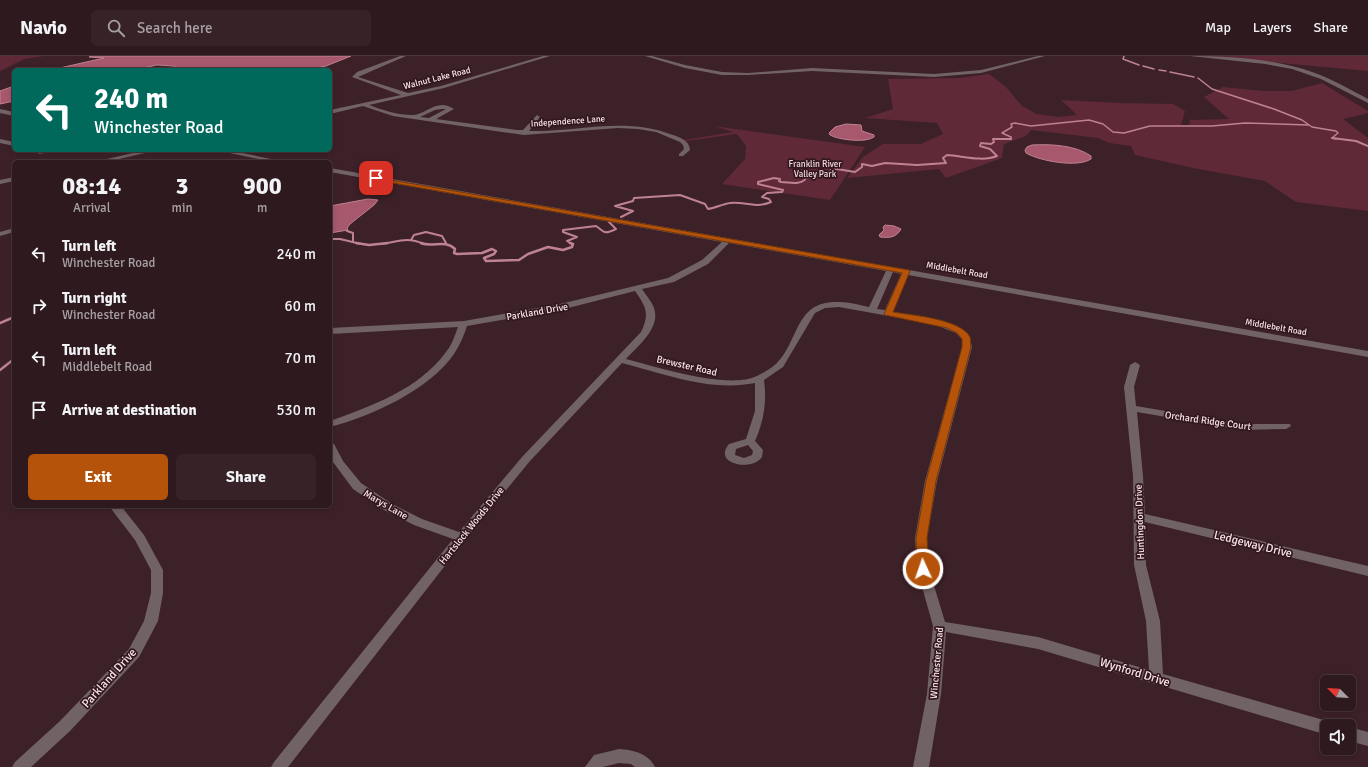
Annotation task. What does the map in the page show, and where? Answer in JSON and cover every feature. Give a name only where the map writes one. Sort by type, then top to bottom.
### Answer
[{"type":"street","points":[[404,56],[359,73],[354,77],[408,95]]},
{"type":"street","name":"Walnut Lake Road","points":[[332,112],[408,95],[548,56]]},
{"type":"street","points":[[647,56],[690,69],[721,73],[747,74],[798,70],[823,70],[934,76],[985,71],[1043,56]]},
{"type":"street","points":[[1192,56],[1265,63],[1296,69],[1318,76],[1368,101]]},
{"type":"street","name":"Independence Lane","points":[[365,105],[394,114],[524,133],[546,133],[603,127],[638,127],[658,130],[684,142],[687,146],[687,150],[681,155]]},
{"type":"street","points":[[415,117],[439,107],[447,106],[451,108],[430,120]]},
{"type":"street","points":[[0,111],[12,114]]},
{"type":"street","points":[[524,133],[537,117]]},
{"type":"street","points":[[0,141],[12,144]]},
{"type":"street","points":[[107,160],[145,152]]},
{"type":"street","points":[[229,152],[273,160]]},
{"type":"street","points":[[243,160],[252,156]]},
{"type":"street","name":"Middlebelt Road","points":[[332,170],[1368,354]]},
{"type":"street","points":[[0,182],[12,179]]},
{"type":"street","points":[[0,234],[12,231]]},
{"type":"street","name":"Parkland Drive","points":[[332,331],[464,324],[560,308],[671,280],[696,268],[714,255],[728,240]]},
{"type":"street","points":[[880,312],[891,269]]},
{"type":"street","points":[[880,312],[906,271]]},
{"type":"street","name":"Hartslock Woods Drive","points":[[279,767],[461,537],[526,459],[645,333],[652,320],[649,306],[638,289]]},
{"type":"street","name":"Brewster Road","points":[[620,360],[696,379],[715,382],[745,382],[759,379],[780,365],[812,311],[823,306],[839,304],[880,312]]},
{"type":"street","name":"Winchester Road","points":[[880,312],[950,326],[960,331],[966,338],[966,347],[931,481],[921,538],[923,569],[940,626],[934,694],[921,767]]},
{"type":"street","points":[[332,423],[373,409],[416,385],[441,364],[451,352],[464,324]]},
{"type":"street","name":"Huntingdon Drive","points":[[1135,365],[1129,387],[1138,476],[1140,565],[1153,620],[1156,678]]},
{"type":"street","points":[[750,441],[759,421],[761,397],[759,379]]},
{"type":"street","name":"Orchard Ridge Court","points":[[1131,408],[1242,427],[1286,426]]},
{"type":"street","name":"Marys Lane","points":[[332,450],[338,462],[356,486],[394,510],[418,522],[461,537]]},
{"type":"street","name":"Parkland Drive","points":[[20,767],[66,726],[134,653],[151,621],[157,593],[157,570],[140,538],[117,508]]},
{"type":"street","name":"Ledgeway Drive","points":[[1138,516],[1368,571]]},
{"type":"street","name":"Wynford Drive","points":[[940,626],[1038,643],[1320,726]]},
{"type":"street","points":[[1356,736],[1368,739]]},
{"type":"street","points":[[593,767],[600,760],[619,756],[634,757],[647,767]]},
{"type":"green space","points":[[0,56],[44,56],[24,59],[0,71]]},
{"type":"green space","points":[[1204,56],[1368,56],[1368,71]]},
{"type":"green space","points":[[989,74],[1006,87],[1022,106],[1037,114],[1058,117],[1077,115],[1061,100],[1173,104],[1185,111],[1181,125],[1189,125],[1190,120],[1229,119],[1204,97],[1223,87],[1263,91],[1292,91],[1322,83],[1368,111],[1368,113],[1343,119],[1368,138],[1368,211],[1296,202],[1265,181],[1193,168],[1135,155],[1131,146],[1109,143],[1098,138],[1031,130],[1026,136],[1004,144],[1002,158],[946,178],[939,169],[847,178],[863,157],[883,144],[921,144],[943,134],[937,123],[865,118],[893,109],[888,79],[960,78]]},
{"type":"green space","name":"Franklin River Valley Park","points":[[714,126],[865,147],[830,200],[722,184],[745,159],[746,146],[737,134],[686,141],[684,140],[733,132]]},
{"type":"shaded area","points":[[351,56],[326,66],[316,68],[177,68],[173,66],[157,65],[143,68],[60,68],[104,58],[89,57]]},
{"type":"shaded area","points":[[12,87],[12,101],[0,104],[0,91]]},
{"type":"shaded area","points":[[846,124],[861,125],[862,131],[874,135],[874,137],[865,140],[852,140],[830,135],[829,133],[835,127]]},
{"type":"shaded area","points":[[1032,145],[1055,145],[1070,147],[1085,152],[1091,156],[1091,159],[1085,162],[1068,163],[1040,159],[1026,153],[1025,150],[1027,147]]},
{"type":"shaded area","points":[[368,199],[378,200],[350,224],[347,228],[348,230],[332,233],[332,206]]},
{"type":"shaded area","points":[[885,225],[894,226],[901,229],[892,237],[880,237],[879,235],[884,230],[883,227]]},
{"type":"waterway","points":[[1124,56],[1123,59],[1139,65]]},
{"type":"waterway","points":[[1143,66],[1154,69]]},
{"type":"waterway","points":[[1159,70],[1166,71]]},
{"type":"waterway","points":[[1170,72],[1194,77]]},
{"type":"waterway","points":[[1198,78],[1212,89],[1274,109],[1302,120],[1312,127],[1336,131],[1338,133],[1332,138]]},
{"type":"waterway","points":[[621,217],[633,211],[615,206],[633,201],[634,198],[680,195],[705,204],[708,209],[730,203],[760,205],[771,202],[769,199],[762,197],[767,193],[782,192],[783,190],[758,184],[758,182],[774,178],[780,179],[779,181],[781,182],[798,183],[806,178],[825,174],[831,170],[837,169],[855,172],[862,167],[862,164],[872,166],[885,163],[917,165],[946,163],[943,158],[947,155],[979,159],[991,158],[997,156],[990,149],[980,146],[981,143],[991,144],[994,142],[993,139],[1011,139],[1011,137],[1002,133],[1012,127],[1011,124],[1015,123],[1031,126],[1089,120],[1103,124],[1113,132],[1124,133],[1150,126],[1212,126],[1245,123],[1309,125]]},
{"type":"waterway","points":[[1332,138],[1356,141],[1368,146]]},
{"type":"waterway","points":[[1332,138],[1336,139]]},
{"type":"waterway","points":[[571,243],[567,241],[577,237],[563,232],[563,230],[596,226],[604,232],[609,232],[616,229],[609,222]]},
{"type":"waterway","points":[[347,231],[353,233],[353,242]]},
{"type":"waterway","points":[[411,240],[414,235],[426,232],[442,236],[446,243]]},
{"type":"waterway","points":[[332,239],[340,239],[358,243]]},
{"type":"waterway","points":[[388,243],[408,240],[423,244]]},
{"type":"waterway","points":[[358,243],[369,245],[388,243]]},
{"type":"waterway","points":[[383,244],[388,243]]},
{"type":"waterway","points":[[421,243],[451,246],[455,249],[454,253],[457,254],[482,253],[492,249],[496,251],[494,254],[484,258],[486,261],[519,260],[528,254],[548,247],[563,250],[572,247],[573,244],[571,243]]},
{"type":"waterway","points":[[0,323],[12,318]]},
{"type":"waterway","points":[[0,370],[12,361]]},
{"type":"route","points":[[376,178],[906,271],[888,314],[950,326],[960,331],[966,338],[966,347],[931,481],[921,538],[923,569]]}]
